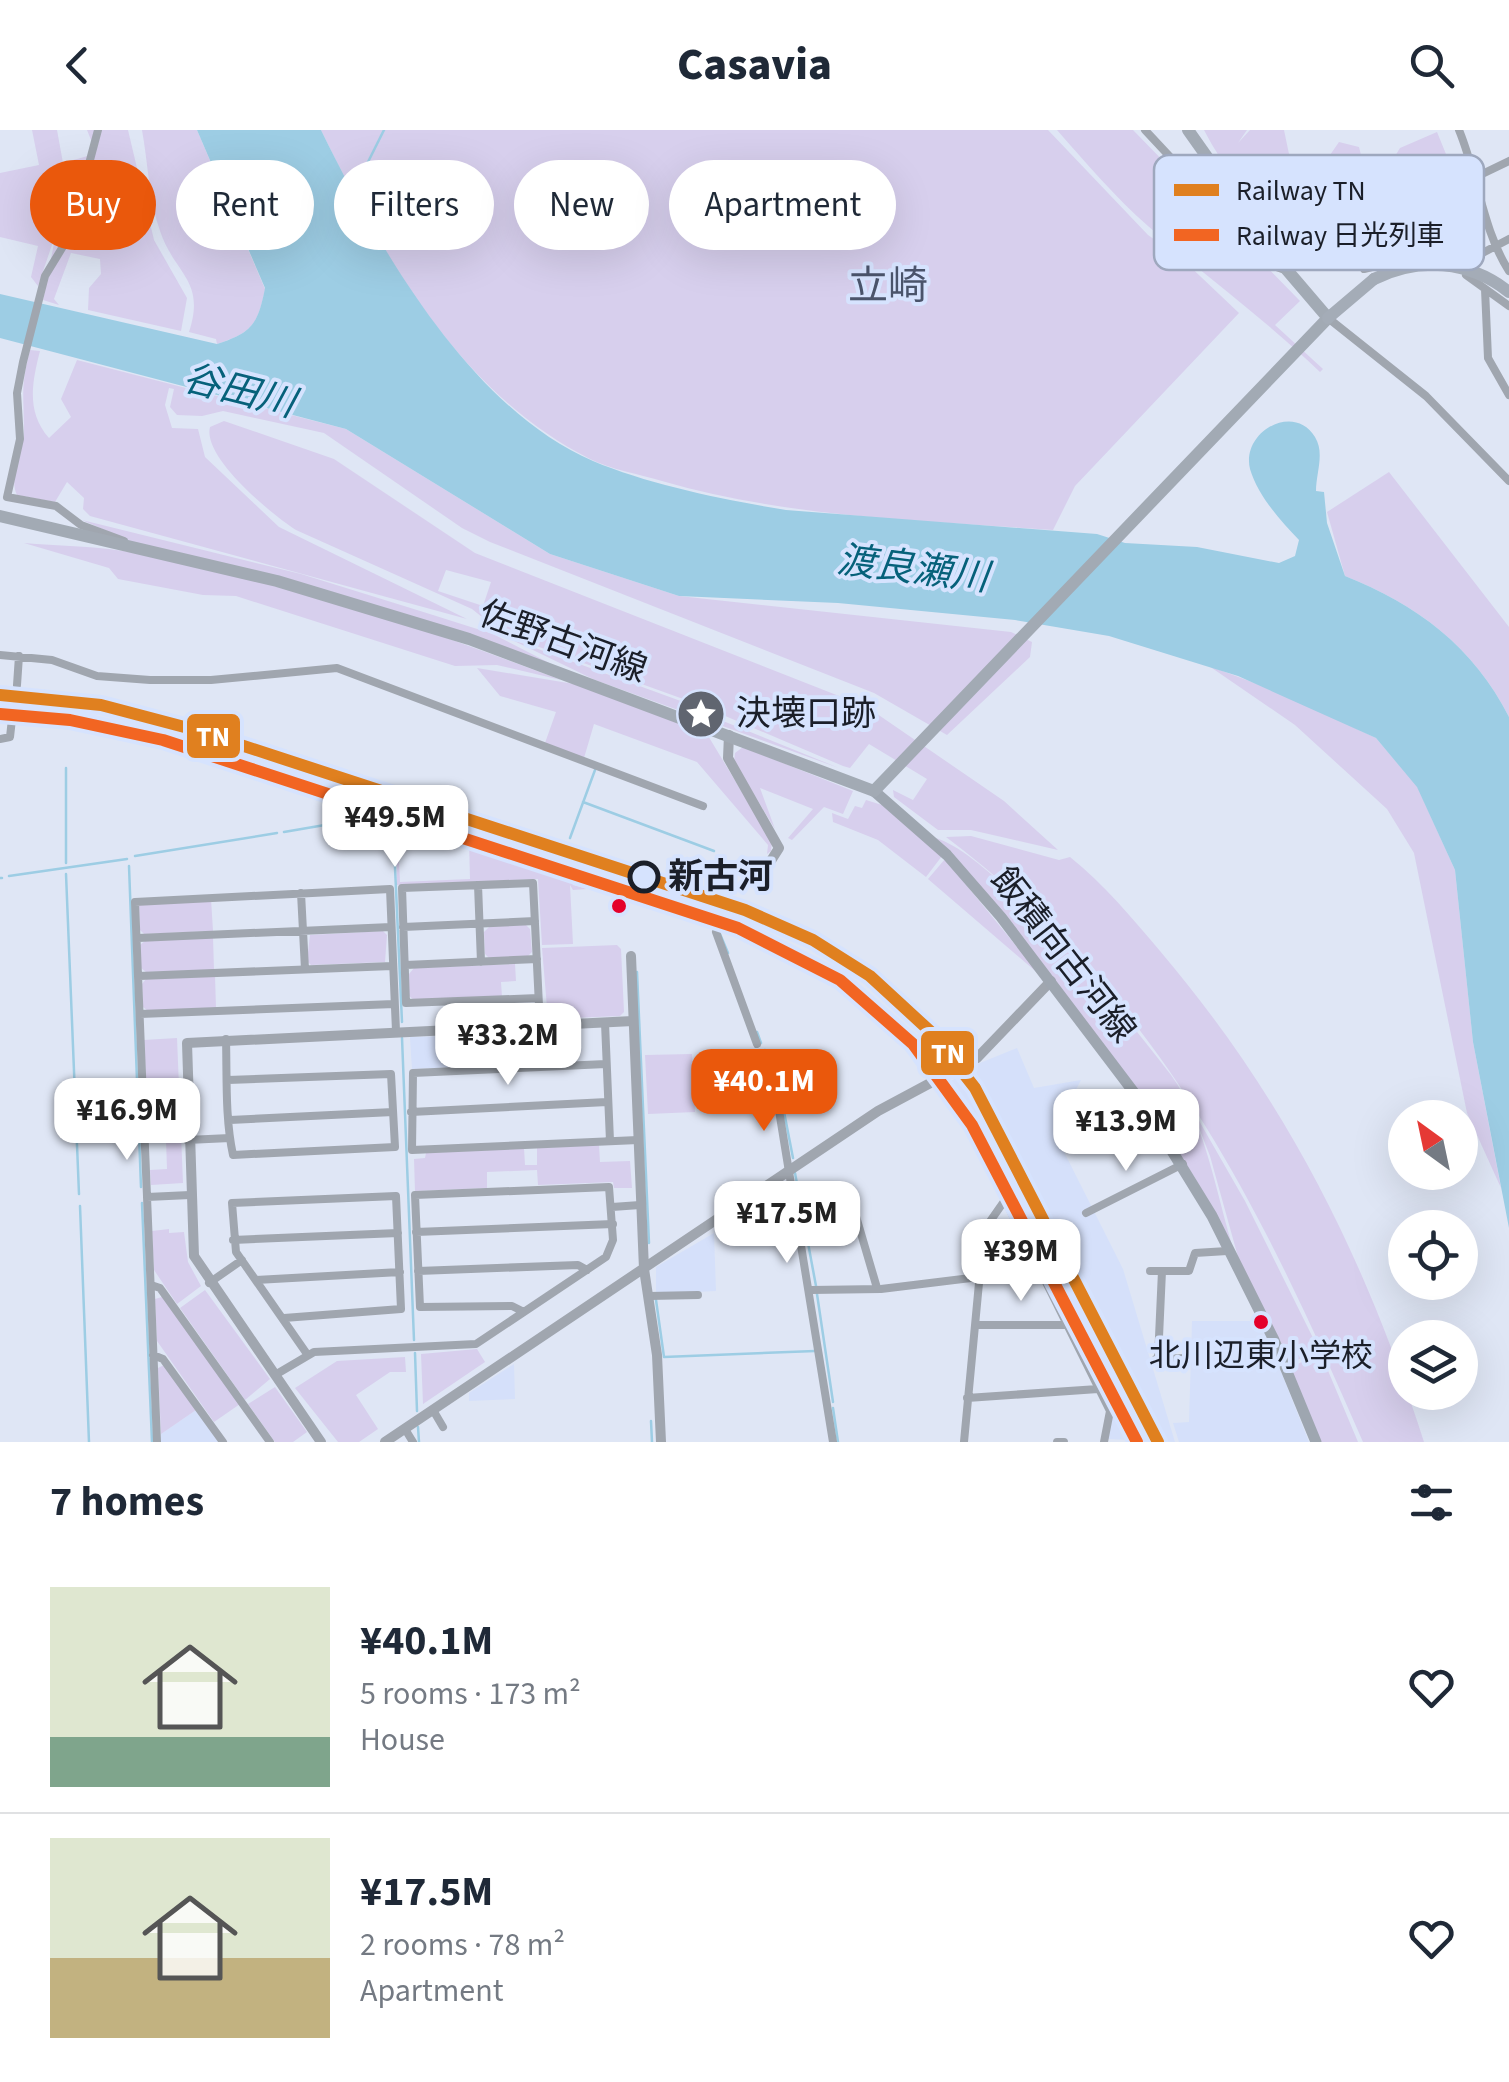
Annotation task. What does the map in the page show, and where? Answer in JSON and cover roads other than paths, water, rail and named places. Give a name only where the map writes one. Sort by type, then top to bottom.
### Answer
[{"type":"highway","points":[[1325,322],[1369,274],[1390,270]]},
{"type":"highway","points":[[1466,270],[1509,292]]},
{"type":"main road","points":[[1188,130],[1206,155]]},
{"type":"main road","points":[[878,786],[1325,322],[1288,270]]},
{"type":"main road","name":"佐野古河線","points":[[0,516],[262,577],[441,630],[878,786]]},
{"type":"main road","name":"飯積向古河線","points":[[878,786],[947,854],[1128,1081],[1183,1164],[1274,1340],[1316,1442]]},
{"type":"street","points":[[98,130],[70,234],[45,276],[27,346],[17,393],[20,439],[7,497],[56,506],[76,522],[118,537],[131,548]]},
{"type":"street","points":[[1145,130],[1168,155]]},
{"type":"street","points":[[1459,130],[1469,155]]},
{"type":"street","points":[[1484,173],[1509,161]]},
{"type":"street","points":[[1484,203],[1494,248],[1509,271]]},
{"type":"street","points":[[1484,253],[1509,239]]},
{"type":"street","points":[[1369,274],[1379,270]]},
{"type":"street","points":[[1466,275],[1509,306]]},
{"type":"street","points":[[1485,288],[1488,358],[1509,395]]},
{"type":"street","points":[[1325,322],[1426,396],[1509,481]]},
{"type":"street","points":[[0,655],[52,660],[97,676],[150,680],[230,678],[337,668],[703,806]]},
{"type":"street","points":[[16,685],[19,656]]},
{"type":"street","points":[[0,739],[10,737],[13,710]]},
{"type":"street","points":[[729,735],[728,758],[778,848],[765,870]]},
{"type":"street","points":[[538,998],[406,1003],[402,888],[533,882],[540,1026]]},
{"type":"street","points":[[478,884],[481,962]]},
{"type":"street","points":[[157,1442],[135,902],[390,889],[396,1031]]},
{"type":"street","points":[[301,892],[304,969]]},
{"type":"street","points":[[404,927],[535,921]]},
{"type":"street","points":[[138,938],[391,927]]},
{"type":"street","points":[[716,932],[757,1044]]},
{"type":"street","points":[[631,956],[644,1269],[662,1442]]},
{"type":"street","points":[[406,965],[537,960]]},
{"type":"street","points":[[139,976],[392,966]]},
{"type":"street","points":[[385,1442],[889,1104],[984,1054],[1051,981]]},
{"type":"street","points":[[140,1014],[394,1004]]},
{"type":"street","points":[[321,1442],[194,1256],[186,1045],[192,1040],[634,1022]]},
{"type":"street","points":[[605,1023],[610,1141]]},
{"type":"street","points":[[226,1039],[230,1138],[233,1155],[395,1147],[392,1080],[387,1072],[228,1080]]},
{"type":"street","points":[[606,1064],[413,1072],[412,1150],[638,1140]]},
{"type":"street","points":[[944,1076],[1064,1325],[1110,1411],[1104,1442]]},
{"type":"street","points":[[776,1092],[833,1442]]},
{"type":"street","points":[[411,1112],[607,1102]]},
{"type":"street","points":[[230,1120],[393,1112]]},
{"type":"street","points":[[187,1140],[230,1138]]},
{"type":"street","points":[[1086,1213],[1183,1164]]},
{"type":"street","points":[[275,1375],[306,1354],[472,1345],[524,1312],[587,1270],[611,1250],[610,1190],[602,1186],[419,1193],[414,1200],[418,1304],[424,1309],[512,1306],[524,1312]]},
{"type":"street","points":[[284,1318],[400,1310],[398,1198],[392,1194],[234,1202],[233,1240],[242,1260],[306,1354]]},
{"type":"street","points":[[148,1197],[190,1195]]},
{"type":"street","points":[[850,1196],[877,1288]]},
{"type":"street","points":[[964,1442],[984,1230],[1005,1200]]},
{"type":"street","points":[[612,1207],[640,1205]]},
{"type":"street","points":[[416,1232],[613,1224]]},
{"type":"street","points":[[233,1240],[398,1234]]},
{"type":"street","points":[[1150,1271],[1189,1271],[1195,1253],[1227,1251]]},
{"type":"street","points":[[209,1283],[242,1260]]},
{"type":"street","points":[[418,1270],[578,1264],[587,1270]]},
{"type":"street","points":[[256,1280],[400,1272]]},
{"type":"street","points":[[1162,1272],[1156,1359],[1186,1358]]},
{"type":"street","points":[[811,1290],[877,1288],[980,1277]]},
{"type":"street","points":[[151,1285],[160,1288],[270,1442]]},
{"type":"street","points":[[649,1296],[698,1295]]},
{"type":"street","points":[[976,1325],[1064,1325]]},
{"type":"street","points":[[154,1354],[163,1359],[223,1442]]},
{"type":"street","points":[[968,1398],[1098,1389]]},
{"type":"street","points":[[433,1410],[444,1426]]},
{"type":"street","points":[[405,1429],[412,1442]]},
{"type":"water","points":[[197,130],[321,130],[336,160],[334,250],[386,250],[432,319],[506,403],[548,436],[593,461],[663,484],[786,510],[1097,534],[1125,543],[1197,547],[1279,563],[1295,556],[1299,540],[1258,489],[1249,456],[1253,443],[1271,426],[1295,422],[1306,427],[1318,443],[1316,491],[1324,492],[1327,523],[1345,576],[1396,600],[1440,631],[1479,669],[1509,717],[1509,1228],[1473,1042],[1455,870],[1417,787],[1376,738],[1238,676],[1109,636],[1015,620],[838,603],[679,596],[550,554],[346,429],[0,338],[0,294],[217,344],[251,326],[265,288],[249,250],[314,250],[314,160],[210,160]]},
{"type":"waterway","points":[[369,160],[384,130]]},
{"type":"waterway","points":[[66,768],[66,863]]},
{"type":"waterway","points":[[570,838],[595,770]]},
{"type":"waterway","points":[[583,802],[714,851]]},
{"type":"waterway","points":[[390,814],[692,912]]},
{"type":"waterway","points":[[284,832],[383,815]]},
{"type":"waterway","points":[[393,823],[402,1022]]},
{"type":"waterway","points":[[135,856],[277,833]]},
{"type":"waterway","points":[[9,876],[127,859]]},
{"type":"waterway","points":[[129,866],[141,1187]]},
{"type":"waterway","points":[[66,874],[79,1194]]},
{"type":"waterway","points":[[697,914],[715,922],[728,953]]},
{"type":"waterway","points":[[637,972],[649,1243]]},
{"type":"waterway","points":[[757,1032],[761,1043]]},
{"type":"waterway","points":[[402,1038],[414,1340]]},
{"type":"waterway","points":[[765,1050],[778,1081],[793,1158]]},
{"type":"waterway","points":[[795,1173],[816,1286]]},
{"type":"waterway","points":[[142,1203],[152,1442]]},
{"type":"waterway","points":[[80,1206],[89,1442]]},
{"type":"waterway","points":[[817,1294],[833,1402]]},
{"type":"waterway","points":[[656,1300],[664,1357],[815,1351]]},
{"type":"waterway","points":[[415,1353],[417,1411]]},
{"type":"waterway","points":[[833,1408],[838,1442]]},
{"type":"waterway","points":[[651,1421],[652,1442]]},
{"type":"waterway","points":[[418,1427],[419,1442]]},
{"type":"railway","points":[[1131,1397],[1155,1435]]},
{"type":"rail line","name":"TN","points":[[0,695],[101,705],[192,729],[745,910],[813,940],[870,976],[932,1033],[975,1088],[1158,1442]]},
{"type":"rail line","name":"日光列車","points":[[0,714],[70,720],[163,740],[738,928],[840,980],[913,1044],[972,1125],[1137,1442]]},
{"type":"place","name":"決壊口跡","points":[[701,714]]},
{"type":"place","name":"新古河","points":[[644,877]]},
{"type":"place","name":"北川辺東小学校","points":[[1261,1322]]},
{"type":"district","name":"立崎","points":[[888,286]]},
{"type":"water label","name":"谷田川","points":[[239,391]]},
{"type":"water label","name":"渡良瀬川","points":[[913,569]]}]
